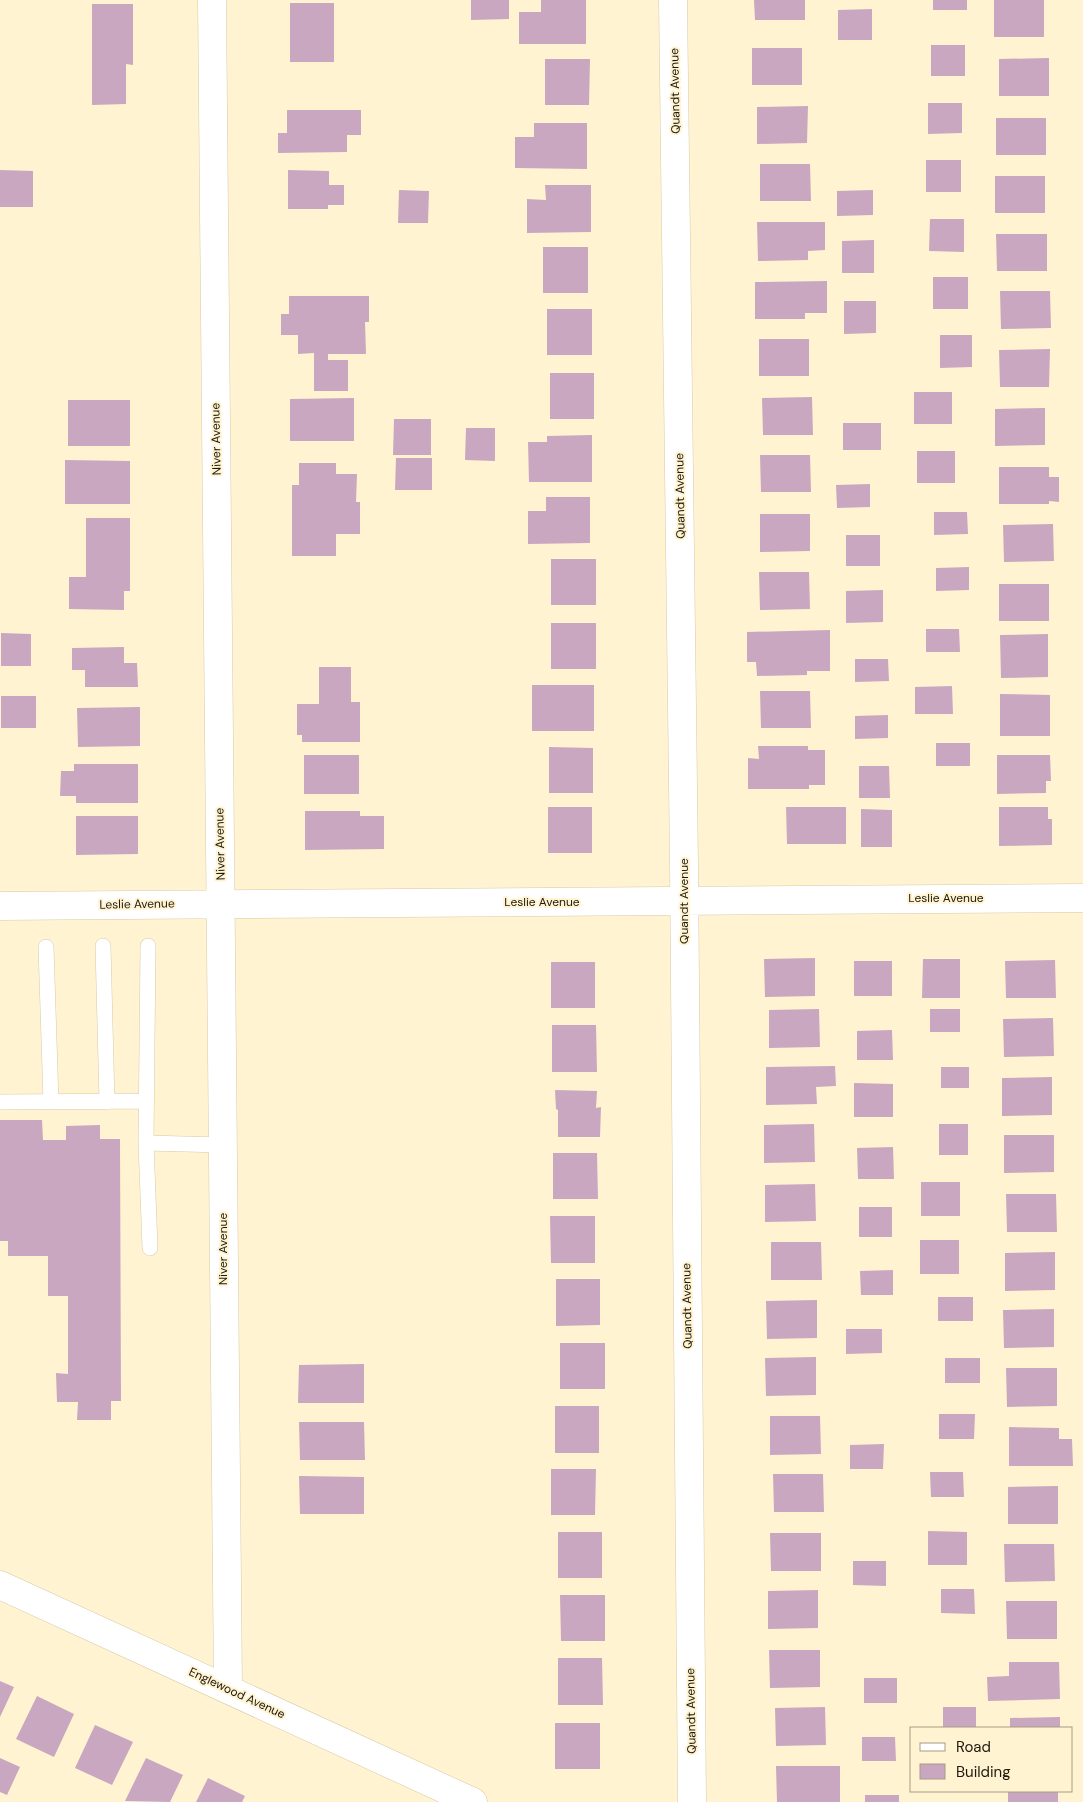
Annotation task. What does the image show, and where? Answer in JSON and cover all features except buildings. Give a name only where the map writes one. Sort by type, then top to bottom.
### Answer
[{"type":"street","name":"Niver Avenue","points":[[212,0],[228,1688]]},
{"type":"street","name":"Quandt Avenue","points":[[674,0],[692,1802]]},
{"type":"street","name":"Leslie Avenue","points":[[0,906],[1083,898]]},
{"type":"street","name":"Englewood Avenue","points":[[0,1584],[473,1802]]},
{"type":"lane","points":[[103,946],[107,1102]]},
{"type":"lane","points":[[148,946],[146,1143],[150,1248]]},
{"type":"lane","points":[[46,947],[50,1102]]},
{"type":"lane","points":[[0,1102],[146,1102]]},
{"type":"lane","points":[[146,1143],[223,1144]]}]
